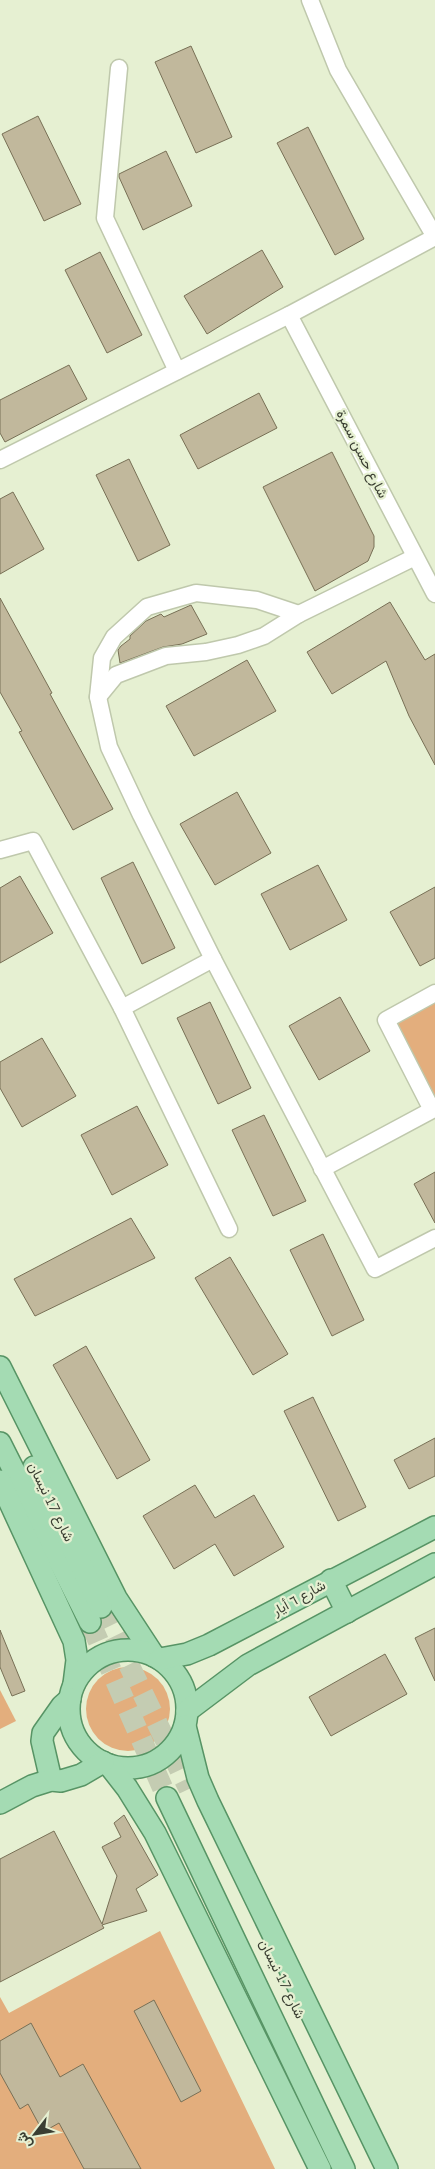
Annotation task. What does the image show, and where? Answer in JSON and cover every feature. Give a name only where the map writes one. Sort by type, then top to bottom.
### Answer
[{"type":"main road","points":[[0,1367],[116,1598],[157,1657],[175,1673],[184,1691],[186,1718],[198,1778],[208,1802],[387,2169]]},
{"type":"main road","name":"شارع 17 نيسان","points":[[0,1397],[96,1614],[0,1443]]},
{"type":"main road","points":[[0,1481],[74,1640],[77,1660],[69,1716],[74,1733],[83,1747],[106,1764],[127,1788],[155,1833],[320,2169]]},
{"type":"main road","name":"شارع ٦ أيار","points":[[157,1657],[186,1654],[210,1645],[435,1527]]},
{"type":"main road","points":[[0,1804],[32,1786],[51,1780],[61,1781],[106,1764],[125,1768],[141,1767],[155,1761],[168,1752],[178,1740],[186,1718],[248,1664],[435,1564]]},
{"type":"main road","points":[[332,1580],[347,1612]]},
{"type":"main road","points":[[51,1780],[42,1741],[43,1733],[90,1663],[108,1653],[128,1649],[142,1651],[157,1657]]},
{"type":"main road","name":"شارع 17 نيسان","points":[[188,1789],[375,2169]]},
{"type":"main road","name":"شارع 17 نيسان","points":[[167,1798],[344,2169]]},
{"type":"street","points":[[0,460],[289,315],[435,237],[338,70],[310,0]]},
{"type":"street","points":[[119,68],[106,218],[177,371]]},
{"type":"street","name":"شارع حسن سمرة","points":[[289,315],[435,594]]},
{"type":"street","points":[[98,697],[116,675],[166,656],[206,652],[238,645],[264,636],[299,614],[415,557]]},
{"type":"street","points":[[299,614],[257,600],[196,593],[148,607],[114,637],[102,658],[98,697],[109,747],[213,959],[375,1269],[435,1238]]},
{"type":"street","points":[[0,850],[33,841],[122,1008],[229,1229]]},
{"type":"street","points":[[122,1008],[213,959]]},
{"type":"street","points":[[322,1170],[432,1110],[386,1020],[435,993]]},
{"type":"shaded area","points":[[435,993],[435,1109],[386,1020]]},
{"type":"shaded area","points":[[120,1667],[136,1667],[152,1674],[163,1685],[170,1701],[167,1725],[158,1739],[152,1744],[136,1751],[120,1751],[104,1744],[93,1733],[86,1717],[86,1701],[93,1685],[104,1674]]},
{"type":"shaded area","points":[[0,1690],[16,1721],[0,1729]]},
{"type":"shaded area","points":[[160,1931],[275,2169],[0,2169],[0,1997],[9,2013]]},
{"type":"building","points":[[191,46],[232,137],[196,153],[155,62]]},
{"type":"building","points":[[38,116],[81,204],[44,221],[2,134]]},
{"type":"building","points":[[308,127],[364,239],[335,255],[277,143]]},
{"type":"building","points":[[166,151],[192,206],[143,230],[119,174]]},
{"type":"building","points":[[262,250],[283,287],[207,334],[184,296]]},
{"type":"building","points":[[100,252],[142,335],[107,353],[65,270]]},
{"type":"building","points":[[69,365],[87,399],[5,442],[0,433],[0,400]]},
{"type":"building","points":[[259,393],[277,428],[198,469],[180,435]]},
{"type":"building","points":[[332,452],[374,536],[374,547],[368,561],[315,591],[263,487]]},
{"type":"building","points":[[129,459],[170,545],[138,561],[96,475]]},
{"type":"building","points":[[13,492],[44,549],[0,574],[0,499]]},
{"type":"building","points":[[0,598],[113,809],[73,830],[19,732],[22,731],[0,692]]},
{"type":"building","points":[[390,602],[425,660],[435,654],[435,765],[409,716],[386,661],[332,694],[307,652]]},
{"type":"building","points":[[191,605],[207,634],[182,644],[163,647],[120,663],[118,650],[146,621],[161,614],[164,617]]},
{"type":"building","points":[[247,660],[276,711],[194,756],[166,706]]},
{"type":"building","points":[[237,792],[271,853],[215,885],[180,824]]},
{"type":"building","points":[[133,862],[175,948],[142,964],[101,878]]},
{"type":"building","points":[[318,865],[347,920],[290,950],[261,894]]},
{"type":"building","points":[[20,876],[53,933],[0,963],[0,888]]},
{"type":"building","points":[[435,887],[435,958],[420,966],[390,912]]},
{"type":"building","points":[[340,997],[370,1051],[319,1080],[289,1026]]},
{"type":"building","points":[[210,1002],[251,1088],[218,1104],[177,1018]]},
{"type":"building","points":[[42,1038],[76,1096],[22,1127],[0,1088],[0,1062]]},
{"type":"building","points":[[137,1106],[168,1165],[112,1195],[81,1135]]},
{"type":"building","points":[[264,1115],[306,1201],[273,1216],[232,1130]]},
{"type":"building","points":[[435,1172],[435,1223],[414,1184]]},
{"type":"building","points":[[131,1218],[155,1258],[35,1316],[14,1279]]},
{"type":"building","points":[[323,1234],[364,1320],[332,1336],[290,1250]]},
{"type":"building","points":[[230,1257],[288,1354],[253,1375],[195,1278]]},
{"type":"building","points":[[86,1346],[150,1460],[117,1479],[53,1365]]},
{"type":"building","points":[[313,1397],[366,1507],[338,1521],[284,1411]]},
{"type":"building","points":[[435,1438],[435,1476],[409,1489],[394,1460]]},
{"type":"building","points":[[195,1485],[215,1518],[254,1495],[284,1547],[234,1576],[215,1544],[174,1569],[143,1516]]},
{"type":"building","points":[[435,1628],[435,1681],[415,1638]]},
{"type":"building","points":[[0,1630],[25,1691],[12,1696],[0,1667]]},
{"type":"building","points":[[385,1654],[407,1694],[331,1736],[309,1697]]},
{"type":"building","points":[[124,1815],[158,1875],[136,1889],[147,1911],[102,1925],[104,1928],[0,1982],[0,1859],[54,1831],[102,1924],[117,1876],[102,1847],[121,1837],[114,1823]]},
{"type":"building","points":[[154,2000],[201,2091],[181,2102],[134,2011]]},
{"type":"building","points":[[31,2023],[60,2077],[83,2064],[141,2169],[84,2169],[59,2123],[43,2132],[28,2104],[20,2109],[0,2073],[0,2041]]},
{"type":"tunnel","points":[[101,1607],[189,1789]]},
{"type":"tunnel","points":[[90,1622],[167,1798]]}]
